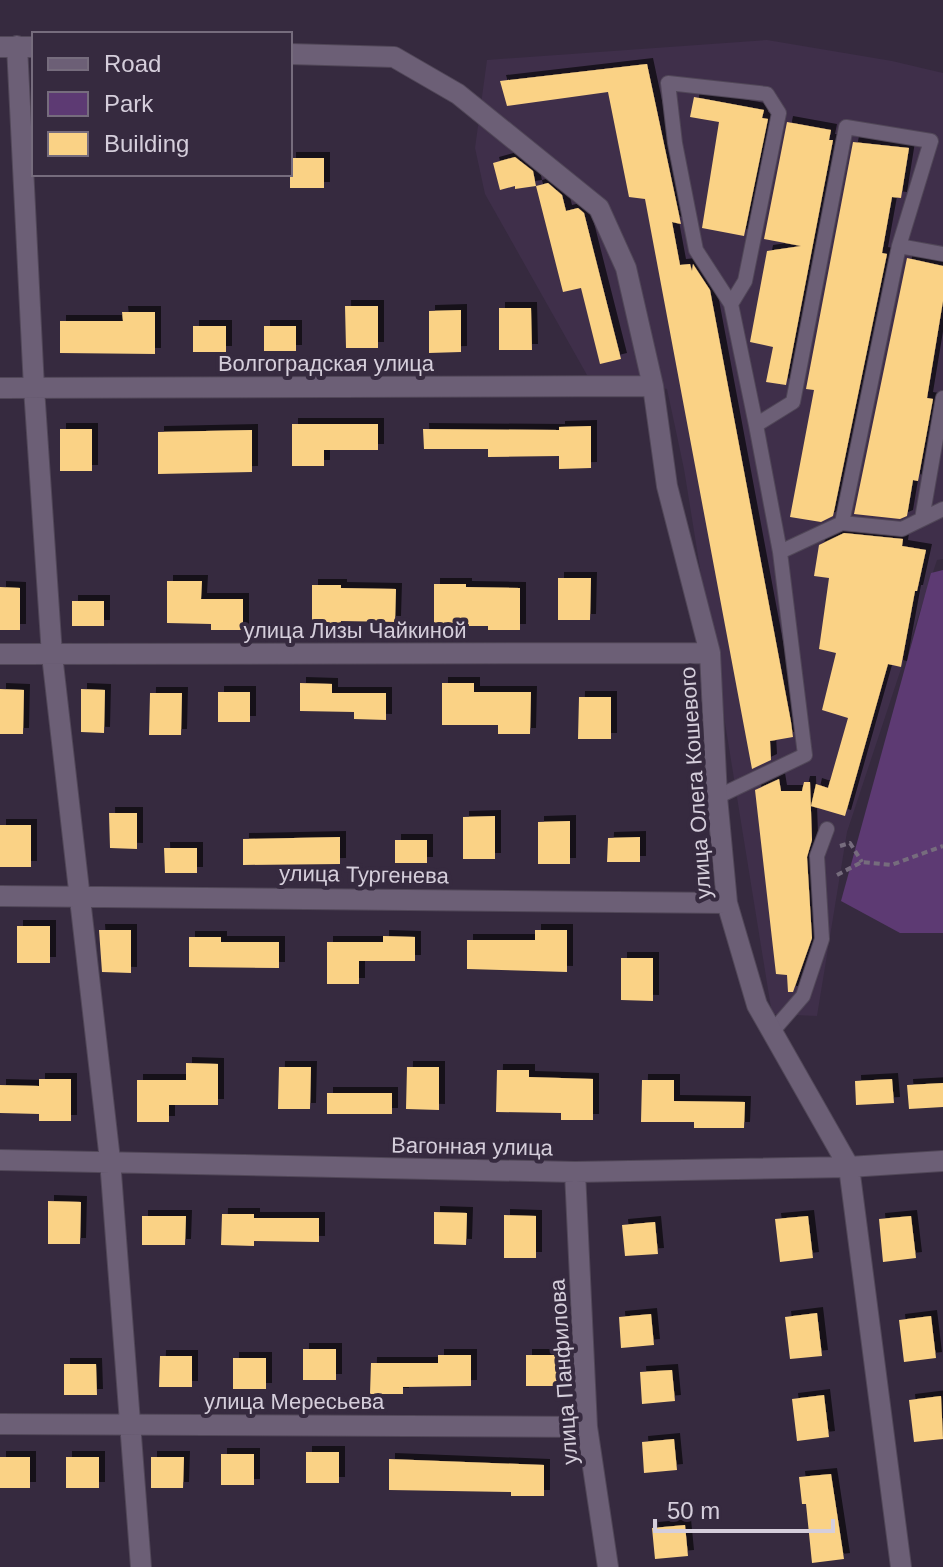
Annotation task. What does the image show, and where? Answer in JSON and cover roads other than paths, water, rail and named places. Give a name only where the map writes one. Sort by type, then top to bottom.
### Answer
[{"type":"street","points":[[17,47],[34,388],[52,655],[110,1160],[141,1567]]},
{"type":"street","name":"улица Олега Кошевого","points":[[292,54],[394,57],[458,94],[599,208],[626,268],[653,386],[667,486],[710,653],[717,797],[727,903],[757,1005],[849,1167],[901,1567]]},
{"type":"street","name":"Волгоградская улица","points":[[0,388],[653,386]]},
{"type":"street","name":"улица Лизы Чайкиной","points":[[0,654],[710,653]]},
{"type":"street","name":"улица Тургенева","points":[[0,896],[727,903]]},
{"type":"street","name":"Вагонная улица","points":[[0,1160],[575,1172],[849,1167],[943,1161]]},
{"type":"street","name":"улица Панфилова","points":[[575,1172],[587,1427],[608,1567]]},
{"type":"street","name":"улица Мересьева","points":[[0,1424],[587,1427]]},
{"type":"lane","points":[[717,797],[805,755],[780,552],[756,425],[731,304],[696,250],[675,143],[668,83],[767,94],[779,113],[745,281],[731,304]]},
{"type":"lane","points":[[756,425],[793,402],[846,127],[931,141],[899,246],[842,523]]},
{"type":"lane","points":[[899,246],[943,254]]},
{"type":"lane","points":[[922,519],[943,398]]},
{"type":"lane","points":[[780,552],[842,523],[902,529],[943,509]]},
{"type":"lane","points":[[771,1033],[803,996],[822,939],[817,856],[827,829]]}]
